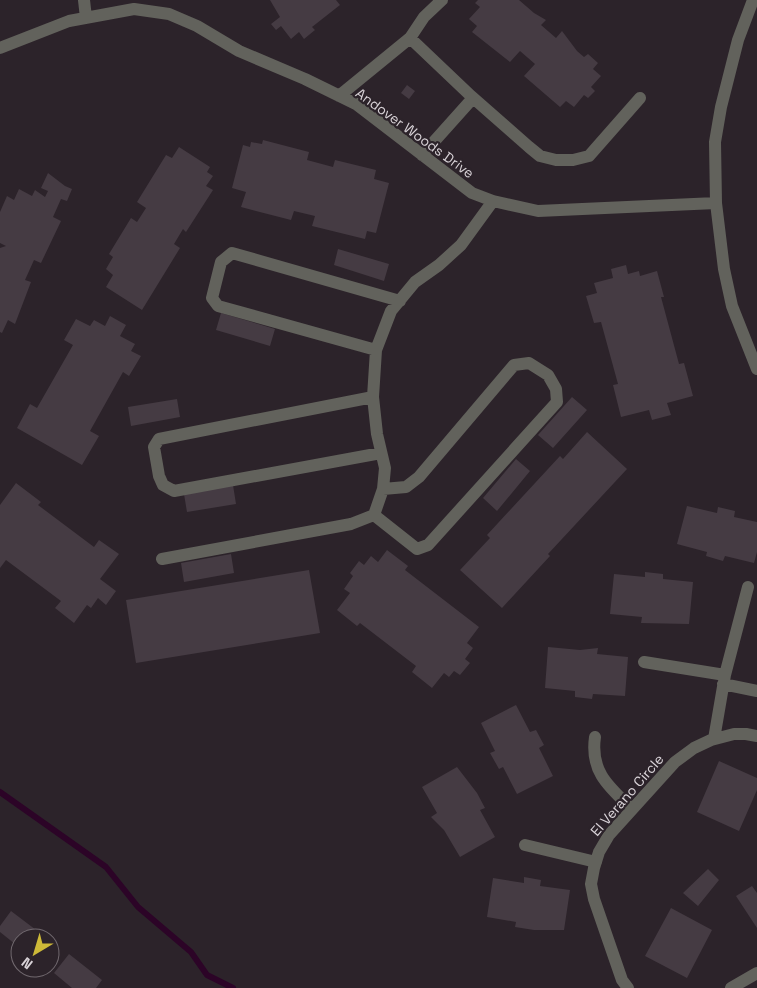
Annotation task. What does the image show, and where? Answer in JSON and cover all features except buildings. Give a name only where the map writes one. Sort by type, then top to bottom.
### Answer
[{"type":"street","points":[[84,0],[86,18]]},
{"type":"street","points":[[339,96],[410,38],[424,17],[442,0]]},
{"type":"street","points":[[753,0],[738,40],[721,107],[715,142],[716,203],[724,269],[732,306],[757,369]]},
{"type":"street","name":"Andover Woods Drive","points":[[0,48],[69,21],[162,6],[239,51],[356,104],[472,193],[493,201],[538,211],[716,203]]},
{"type":"street","points":[[410,38],[473,98],[540,156],[556,160],[573,160],[589,156],[640,98]]},
{"type":"street","points":[[422,155],[473,98]]},
{"type":"street","points":[[162,559],[351,524],[374,515],[383,489],[384,468],[377,434],[373,397],[376,350],[391,311],[416,282],[461,245],[493,201]]},
{"type":"street","points":[[376,350],[218,306],[212,298],[221,262],[232,253],[400,301]]},
{"type":"street","points":[[374,515],[417,549],[428,545],[557,402],[556,389],[548,375],[529,363],[514,365],[419,477],[406,487],[383,489]]},
{"type":"street","points":[[373,397],[159,439],[154,447],[163,485],[174,491],[382,453]]},
{"type":"street","points":[[714,739],[724,679],[748,587]]},
{"type":"street","points":[[644,662],[724,679],[757,691]]},
{"type":"street","name":"El Verano Circle","points":[[628,988],[622,980],[594,899],[591,884],[599,852],[610,835],[674,762],[694,748],[714,739],[734,734],[757,736]]},
{"type":"street","points":[[595,737],[594,753],[601,777],[632,809]]},
{"type":"street","points":[[525,845],[596,862]]},
{"type":"street","points":[[731,988],[757,973]]},
{"type":"waterway","points":[[0,792],[106,867],[138,907],[191,952],[207,975],[233,988]]}]
